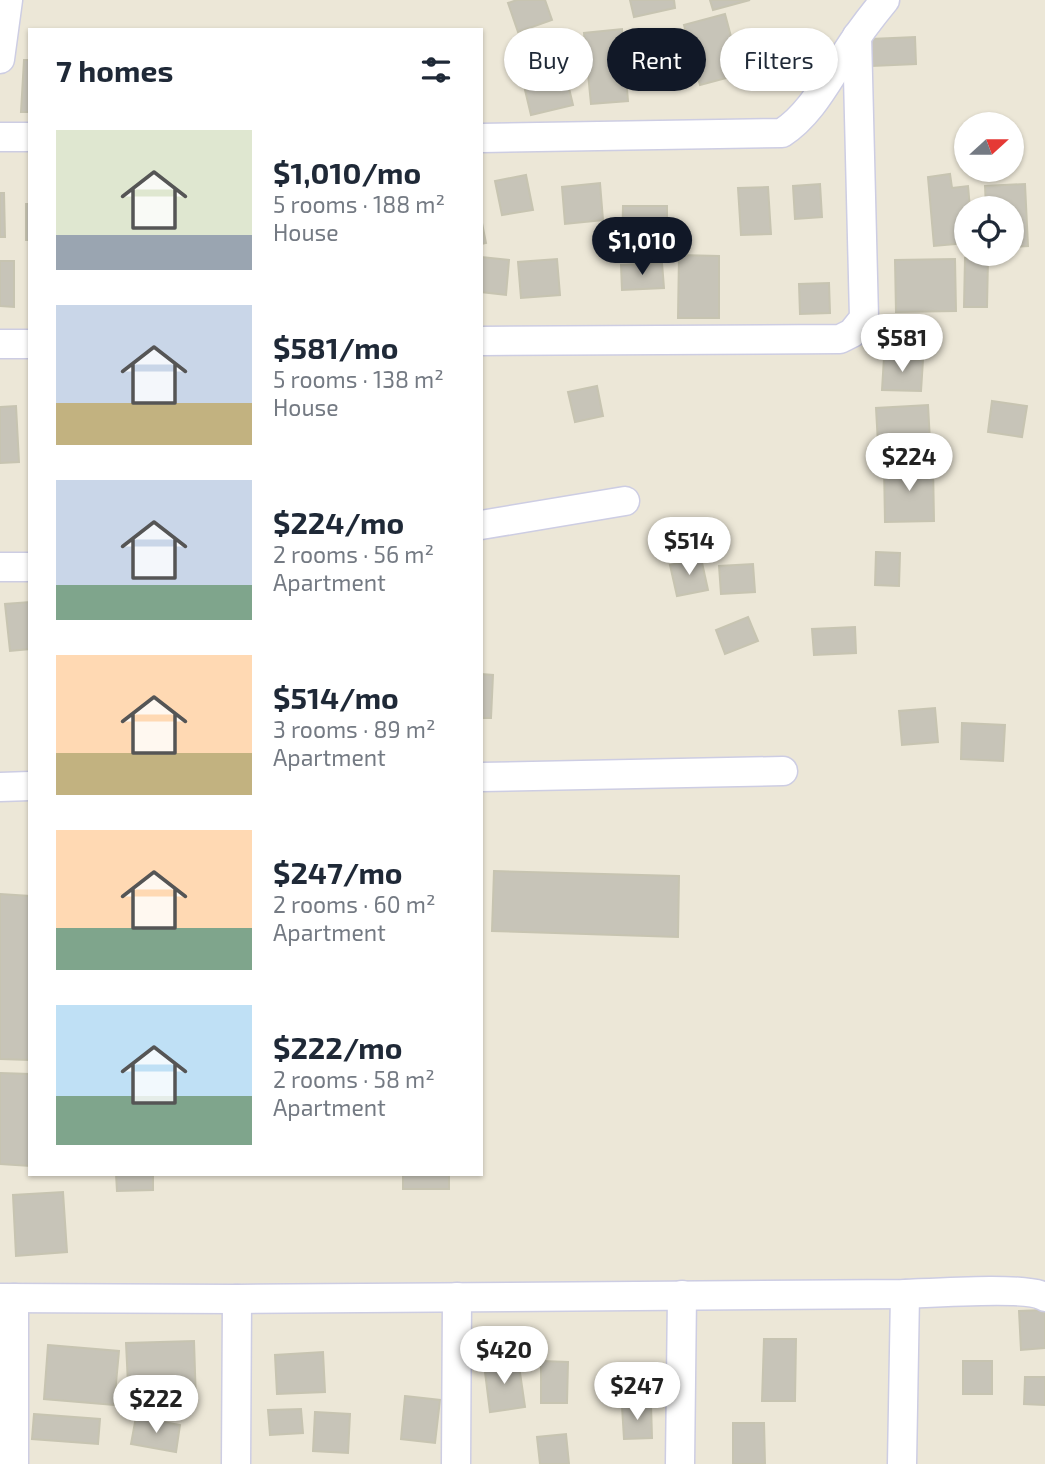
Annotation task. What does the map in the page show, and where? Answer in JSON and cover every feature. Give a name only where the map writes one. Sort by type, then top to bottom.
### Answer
[{"type":"street","points":[[0,59],[8,0]]},
{"type":"street","points":[[483,138],[782,133],[806,112],[857,36],[885,0]]},
{"type":"street","points":[[483,341],[840,339],[852,333],[864,318],[857,36]]},
{"type":"street","points":[[0,137],[28,137]]},
{"type":"street","points":[[0,344],[28,344]]},
{"type":"street","points":[[483,525],[625,501]]},
{"type":"street","points":[[0,567],[28,567]]},
{"type":"street","points":[[483,777],[783,771]]},
{"type":"street","points":[[0,787],[28,786]]},
{"type":"street","points":[[14,1464],[7,1298],[237,1299],[1010,1291],[1041,1294],[1045,1297]]},
{"type":"street","points":[[902,1464],[905,1294]]},
{"type":"street","points":[[680,1464],[682,1295]]},
{"type":"street","points":[[456,1464],[457,1297]]},
{"type":"street","points":[[236,1464],[237,1299]]},
{"type":"building","points":[[517,0],[545,0],[552,20],[529,28],[517,28],[508,3]]},
{"type":"building","points":[[630,0],[674,0],[675,8],[634,17]]},
{"type":"building","points":[[710,0],[750,0],[713,10]]},
{"type":"building","points":[[725,14],[729,28],[720,28],[720,80],[706,83],[706,28],[685,28],[684,25]]},
{"type":"building","points":[[607,31],[607,91],[627,91],[628,101],[591,104],[593,32]]},
{"type":"building","points":[[915,37],[916,64],[872,66],[871,39]]},
{"type":"building","points":[[24,60],[28,60],[28,112],[21,112]]},
{"type":"building","points":[[525,91],[570,91],[573,105],[531,115]]},
{"type":"building","points":[[950,174],[952,188],[968,186],[969,196],[954,196],[954,244],[934,246],[928,177]]},
{"type":"building","points":[[526,175],[533,210],[502,215],[495,181]]},
{"type":"building","points":[[600,183],[603,220],[565,224],[562,187]]},
{"type":"building","points":[[820,184],[822,217],[795,219],[793,186]]},
{"type":"building","points":[[1025,184],[1028,246],[1024,246],[1024,196],[985,196],[985,186]]},
{"type":"building","points":[[768,187],[771,234],[741,235],[738,188]]},
{"type":"building","points":[[0,193],[4,193],[5,237],[0,237]]},
{"type":"building","points":[[26,204],[28,204],[28,240]]},
{"type":"building","points":[[623,206],[667,206],[667,251],[622,250]]},
{"type":"building","points":[[679,255],[719,256],[719,318],[678,318]]},
{"type":"building","points":[[483,257],[509,260],[506,295],[483,292]]},
{"type":"building","points":[[557,259],[560,295],[521,298],[518,262]]},
{"type":"building","points":[[954,259],[956,311],[896,312],[895,260]]},
{"type":"building","points":[[0,261],[14,261],[14,307],[0,306]]},
{"type":"building","points":[[662,263],[664,288],[622,290],[621,265]]},
{"type":"building","points":[[965,266],[988,266],[987,307],[964,307]]},
{"type":"building","points":[[829,283],[830,313],[800,314],[799,284]]},
{"type":"building","points":[[884,357],[923,360],[921,391],[882,390]]},
{"type":"building","points":[[597,386],[603,416],[575,422],[568,392]]},
{"type":"building","points":[[992,401],[1027,406],[1022,437],[988,432]]},
{"type":"building","points":[[928,405],[930,441],[878,444],[876,408]]},
{"type":"building","points":[[16,406],[19,462],[0,463],[0,407]]},
{"type":"building","points":[[933,464],[934,521],[885,522],[884,465]]},
{"type":"building","points":[[876,552],[900,553],[899,586],[875,585]]},
{"type":"building","points":[[701,558],[708,590],[677,596],[670,565]]},
{"type":"building","points":[[753,564],[755,592],[721,594],[719,566]]},
{"type":"building","points":[[28,602],[28,649],[10,651],[5,604]]},
{"type":"building","points":[[748,617],[758,641],[725,654],[716,630]]},
{"type":"building","points":[[855,627],[856,653],[814,655],[812,629]]},
{"type":"building","points":[[483,674],[493,675],[491,718],[483,718]]},
{"type":"building","points":[[935,708],[938,742],[902,745],[899,711]]},
{"type":"building","points":[[962,723],[1005,725],[1003,761],[961,759]]},
{"type":"building","points":[[494,871],[679,876],[678,937],[492,931]]},
{"type":"building","points":[[0,894],[28,896],[28,1060],[0,1059]]},
{"type":"building","points":[[0,1073],[28,1074],[28,1166],[0,1164]]},
{"type":"building","points":[[116,1176],[153,1176],[153,1190],[117,1191]]},
{"type":"building","points":[[403,1176],[449,1176],[449,1189],[403,1189]]},
{"type":"building","points":[[63,1192],[67,1252],[16,1256],[13,1195]]},
{"type":"building","points":[[1045,1310],[1045,1348],[1021,1350],[1019,1311]]},
{"type":"building","points":[[764,1339],[796,1339],[795,1401],[762,1401]]},
{"type":"building","points":[[194,1341],[196,1403],[129,1405],[126,1343]]},
{"type":"building","points":[[48,1345],[119,1351],[114,1405],[44,1399]]},
{"type":"building","points":[[323,1352],[325,1392],[277,1394],[275,1355]]},
{"type":"building","points":[[518,1359],[525,1407],[490,1412],[484,1364]]},
{"type":"building","points":[[541,1361],[568,1362],[567,1403],[541,1403]]},
{"type":"building","points":[[963,1361],[992,1361],[992,1394],[963,1394]]},
{"type":"building","points":[[1025,1377],[1045,1377],[1045,1405],[1024,1404]]},
{"type":"building","points":[[405,1396],[440,1400],[435,1443],[401,1439]]},
{"type":"building","points":[[651,1404],[652,1438],[624,1439],[622,1406]]},
{"type":"building","points":[[301,1409],[303,1433],[270,1435],[268,1410]]},
{"type":"building","points":[[315,1412],[350,1414],[348,1453],[313,1451]]},
{"type":"building","points":[[34,1414],[100,1419],[98,1444],[32,1439]]},
{"type":"building","points":[[136,1417],[180,1425],[176,1452],[131,1444]]},
{"type":"building","points":[[733,1423],[764,1423],[765,1464],[733,1464]]},
{"type":"building","points":[[566,1434],[569,1464],[540,1464],[537,1437]]}]
